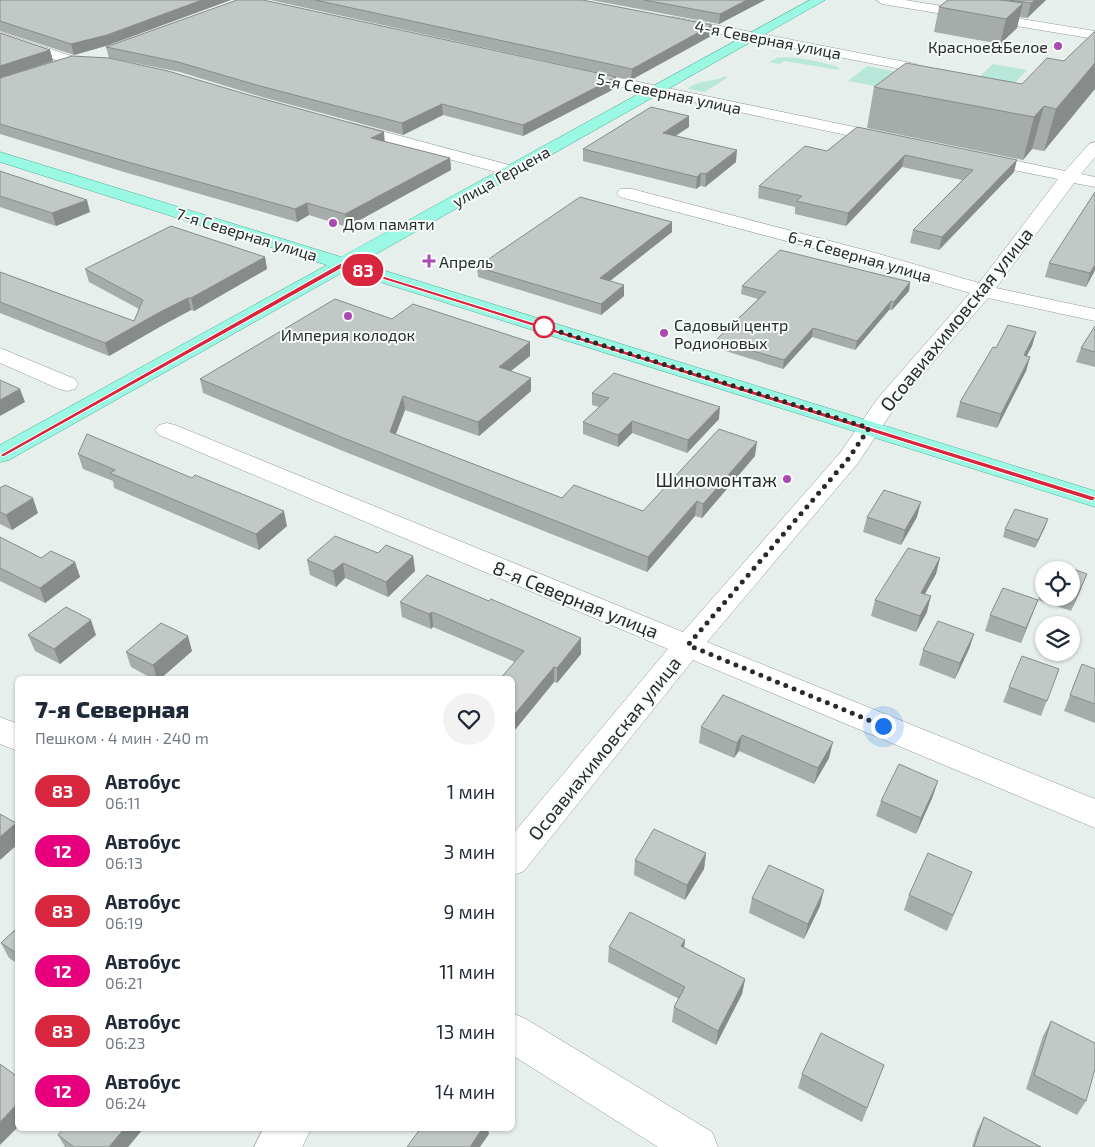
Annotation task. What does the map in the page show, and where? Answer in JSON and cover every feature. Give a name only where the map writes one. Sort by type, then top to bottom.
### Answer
[{"type":"main road","name":"улица Герцена","points":[[0,455],[819,0]]},
{"type":"main road","name":"7-я Северная улица","points":[[0,158],[1095,499]]},
{"type":"street","points":[[882,0],[1095,35]]},
{"type":"street","name":"4-я Северная улица","points":[[657,18],[916,68]]},
{"type":"street","points":[[0,36],[73,61]]},
{"type":"street","points":[[55,67],[73,61],[109,56]]},
{"type":"street","name":"5-я Северная улица","points":[[568,71],[907,142]]},
{"type":"street","points":[[333,123],[511,171]]},
{"type":"street","name":"Осоавиахимовская улица","points":[[515,857],[688,645],[849,458],[886,403],[983,290],[1069,177],[1095,147]]},
{"type":"street","points":[[964,154],[1095,182]]},
{"type":"street","name":"6-я Северная улица","points":[[626,193],[865,256],[983,290],[1095,315]]},
{"type":"street","points":[[0,355],[67,384]]},
{"type":"street","name":"8-я Северная улица","points":[[168,430],[1095,814]]},
{"type":"street","points":[[0,729],[15,737]]},
{"type":"street","points":[[515,1034],[697,1147]]},
{"type":"street","points":[[275,1147],[288,1131]]},
{"type":"green space","points":[[792,57],[808,60],[838,67],[840,70],[784,61],[779,64],[769,62],[777,58]]},
{"type":"green space","points":[[993,64],[1027,70],[1010,88],[975,81]]},
{"type":"green space","points":[[867,66],[914,75],[897,90],[848,81]]},
{"type":"green space","points":[[725,76],[728,77],[705,92],[688,89],[701,82],[716,80]]},
{"type":"building","points":[[0,0],[202,0],[107,35],[71,44],[0,21]]},
{"type":"building","points":[[237,0],[263,0],[616,77],[523,125],[442,104],[402,123],[260,86],[178,62],[106,47]]},
{"type":"building","points":[[315,0],[582,0],[712,25],[632,69]]},
{"type":"building","points":[[644,0],[747,0],[720,14]]},
{"type":"building","points":[[948,0],[1000,0],[1023,3],[1006,19],[939,7]]},
{"type":"building","points":[[1009,0],[1035,0],[1031,3]]},
{"type":"building","points":[[1095,31],[1095,63],[1056,109],[1044,106],[1034,117],[874,87],[906,63],[1022,84],[1047,58],[1064,61]]},
{"type":"building","points":[[0,33],[50,50],[0,66]]},
{"type":"building","points":[[72,56],[109,58],[168,71],[384,132],[371,138],[450,158],[345,214],[307,203],[295,209],[0,124],[0,78]]},
{"type":"building","points":[[651,107],[689,116],[663,133],[737,150],[706,174],[701,173],[697,177],[583,149]]},
{"type":"building","points":[[857,127],[1017,160],[942,237],[913,230],[973,170],[905,155],[848,213],[796,201],[802,196],[759,186],[805,146],[827,151]]},
{"type":"building","points":[[0,171],[87,200],[52,213],[0,196]]},
{"type":"building","points":[[1095,192],[1095,265],[1090,273],[1049,263]]},
{"type":"building","points":[[580,197],[672,222],[600,278],[624,285],[601,304],[477,267]]},
{"type":"building","points":[[171,226],[265,257],[105,343],[0,302],[0,272],[134,321],[143,300],[85,269]]},
{"type":"building","points":[[780,250],[910,282],[857,341],[813,328],[784,360],[716,340],[766,292],[742,286]]},
{"type":"building","points":[[335,299],[392,319],[413,304],[530,342],[499,367],[531,378],[478,422],[403,396],[390,432],[562,498],[574,485],[643,511],[719,429],[757,442],[703,504],[697,501],[648,557],[341,437],[200,379]]},
{"type":"building","points":[[1008,325],[1036,332],[1024,355],[1030,357],[1001,414],[960,402],[993,347],[996,348]]},
{"type":"building","points":[[1095,326],[1095,352],[1081,348]]},
{"type":"building","points":[[614,373],[720,407],[688,440],[632,421],[618,435],[583,422],[609,398],[592,393]]},
{"type":"building","points":[[0,380],[20,389],[0,400]]},
{"type":"building","points":[[87,434],[192,478],[195,475],[284,511],[256,534],[110,473],[115,470],[78,454]]},
{"type":"building","points":[[5,485],[33,498],[6,515],[0,512],[0,488]]},
{"type":"building","points":[[884,490],[921,502],[905,530],[867,517]]},
{"type":"building","points":[[1015,509],[1048,519],[1038,540],[1005,529]]},
{"type":"building","points":[[335,536],[378,553],[386,545],[413,556],[386,582],[343,563],[333,571],[307,560]]},
{"type":"building","points":[[0,537],[41,558],[51,551],[75,562],[40,588],[0,568]]},
{"type":"building","points":[[908,548],[940,558],[921,593],[931,596],[920,616],[875,600]]},
{"type":"building","points":[[1080,571],[1087,574],[1080,589]]},
{"type":"building","points":[[427,575],[489,601],[491,599],[581,638],[557,668],[554,667],[515,714],[515,676],[503,676],[524,651],[432,612],[429,614],[400,602]]},
{"type":"building","points":[[1003,588],[1035,599],[1035,606],[1026,628],[990,615]]},
{"type":"building","points":[[66,607],[91,620],[54,649],[28,635]]},
{"type":"building","points":[[938,621],[974,634],[960,663],[923,650]]},
{"type":"building","points":[[161,623],[188,636],[153,665],[126,652]]},
{"type":"building","points":[[1022,656],[1059,669],[1047,701],[1009,687]]},
{"type":"building","points":[[1082,664],[1095,669],[1095,704],[1070,695]]},
{"type":"building","points":[[723,695],[833,742],[818,768],[742,735],[737,743],[701,727]]},
{"type":"building","points":[[899,764],[938,781],[921,818],[881,801]]},
{"type":"building","points":[[0,814],[15,824],[0,837]]},
{"type":"building","points":[[654,829],[706,853],[687,885],[635,860]]},
{"type":"building","points":[[928,853],[972,872],[953,915],[909,895]]},
{"type":"building","points":[[769,865],[824,890],[808,924],[752,898]]},
{"type":"building","points":[[630,912],[685,940],[681,946],[745,979],[718,1031],[674,1007],[685,987],[609,947]]},
{"type":"building","points":[[15,930],[15,952],[1,943]]},
{"type":"building","points":[[1051,1021],[1095,1043],[1095,1069],[1086,1101],[1034,1075]]},
{"type":"building","points":[[821,1033],[884,1065],[867,1108],[802,1074]]},
{"type":"building","points":[[0,1064],[15,1075],[15,1106],[0,1122]]},
{"type":"building","points":[[984,1117],[1041,1147],[974,1147]]},
{"type":"building","points":[[61,1131],[122,1131],[109,1147],[74,1147],[58,1135]]},
{"type":"building","points":[[419,1131],[481,1131],[470,1147],[407,1147]]},
{"type":"bus line","name":"83","points":[[0,455],[343,264],[1095,499]]},
{"type":"place","name":"Красное&Белое","points":[[1058,46]]},
{"type":"place","name":"Дом памяти","points":[[333,223]]},
{"type":"place","name":"Апрель","points":[[429,261]]},
{"type":"place","name":"Империя колодок","points":[[348,316]]},
{"type":"place","name":"Садовый центр Родионовых","points":[[664,333]]},
{"type":"place","name":"Шиномонтаж","points":[[787,479]]},
{"type":"route","points":[[544,327],[869,428],[849,458],[688,645],[883,726]]}]
